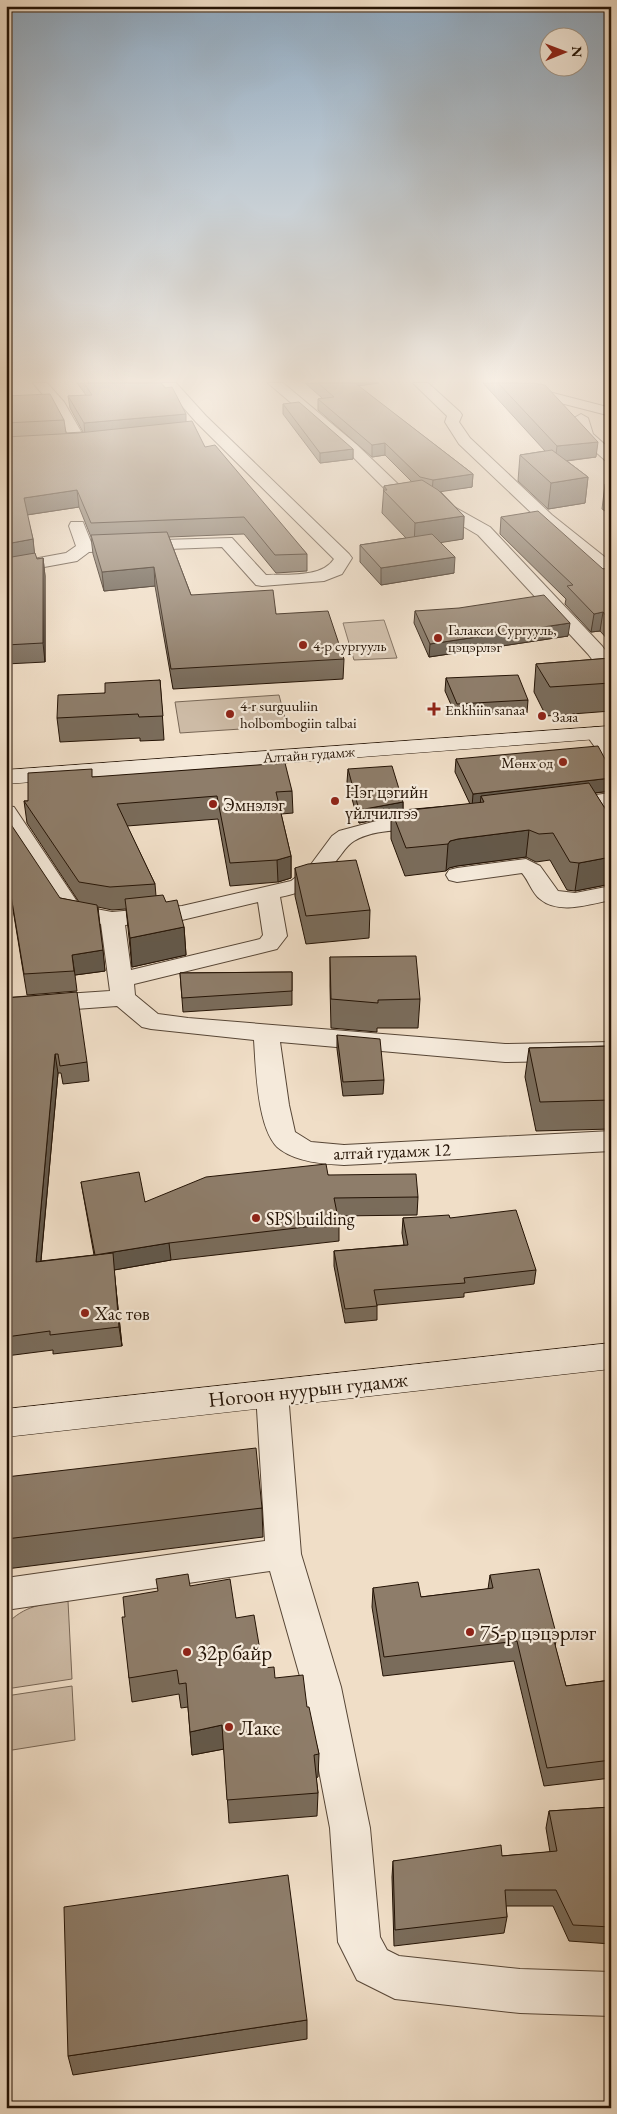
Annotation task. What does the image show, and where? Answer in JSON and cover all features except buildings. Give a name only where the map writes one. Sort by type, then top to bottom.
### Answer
[{"type":"main road","name":"Алтайн гудамж","points":[[6,777],[603,732]]},
{"type":"main road","name":"Ногоон нуурын гудамж","points":[[6,1423],[611,1356]]},
{"type":"street","points":[[6,569],[71,557],[85,547],[226,542],[262,581],[318,577],[336,570],[343,558],[265,482]]},
{"type":"street","points":[[386,482],[394,489],[423,496],[484,531],[603,649],[611,671]]},
{"type":"street","points":[[507,482],[546,518],[611,570]]},
{"type":"street","points":[[77,526],[85,547]]},
{"type":"street","points":[[603,732],[611,756]]},
{"type":"street","points":[[544,807],[611,799]]},
{"type":"street","points":[[6,812],[72,912],[112,919],[182,914],[299,886],[311,880],[341,840],[349,834],[372,828],[448,819]]},
{"type":"street","points":[[457,875],[526,866],[531,869],[548,896],[557,900],[611,893]]},
{"type":"street","points":[[6,1006],[122,989],[268,944],[275,936],[268,893]]},
{"type":"street","points":[[112,919],[122,989],[151,1021],[505,1052],[611,1051]]},
{"type":"street","name":"алтай гудамж 12","points":[[266,1032],[280,1132],[293,1144],[306,1150],[344,1154],[611,1141]]},
{"type":"street","points":[[272,1394],[284,1554],[322,1687],[350,1828],[359,1942],[372,1965],[395,1977],[520,1991],[611,1994]]},
{"type":"street","points":[[6,1594],[284,1554]]},
{"type":"shaded area","points":[[384,620],[397,658],[354,660],[343,623]]},
{"type":"shaded area","name":"4-r surguuliin holbombogiin talbai","points":[[279,695],[287,726],[180,733],[175,702]]},
{"type":"shaded area","points":[[68,1601],[72,1679],[6,1689],[6,1625],[27,1609]]},
{"type":"shaded area","points":[[72,1686],[75,1740],[6,1751],[6,1696]]},
{"type":"place","name":"Галакси Сургууль, цэцэрлэг","points":[[438,638]]},
{"type":"place","name":"4-р сургууль","points":[[303,645]]},
{"type":"place","name":"Enkhiin sanaa","points":[[434,709]]},
{"type":"place","name":"4-r surguuliin holbombogiin talbai","points":[[230,714]]},
{"type":"place","name":"Заяа","points":[[542,716]]},
{"type":"place","name":"Мөнх од","points":[[563,762]]},
{"type":"place","name":"Нэг цэгийн үйлчилгээ","points":[[335,801]]},
{"type":"place","name":"Эмнэлэг","points":[[213,804]]},
{"type":"place","name":"SPS building","points":[[256,1218]]},
{"type":"place","name":"Хас төв","points":[[85,1313]]},
{"type":"place","name":"75-р цэцэрлэг","points":[[470,1632]]},
{"type":"place","name":"32р байр","points":[[187,1652]]},
{"type":"place","name":"Лакс","points":[[229,1727]]}]
